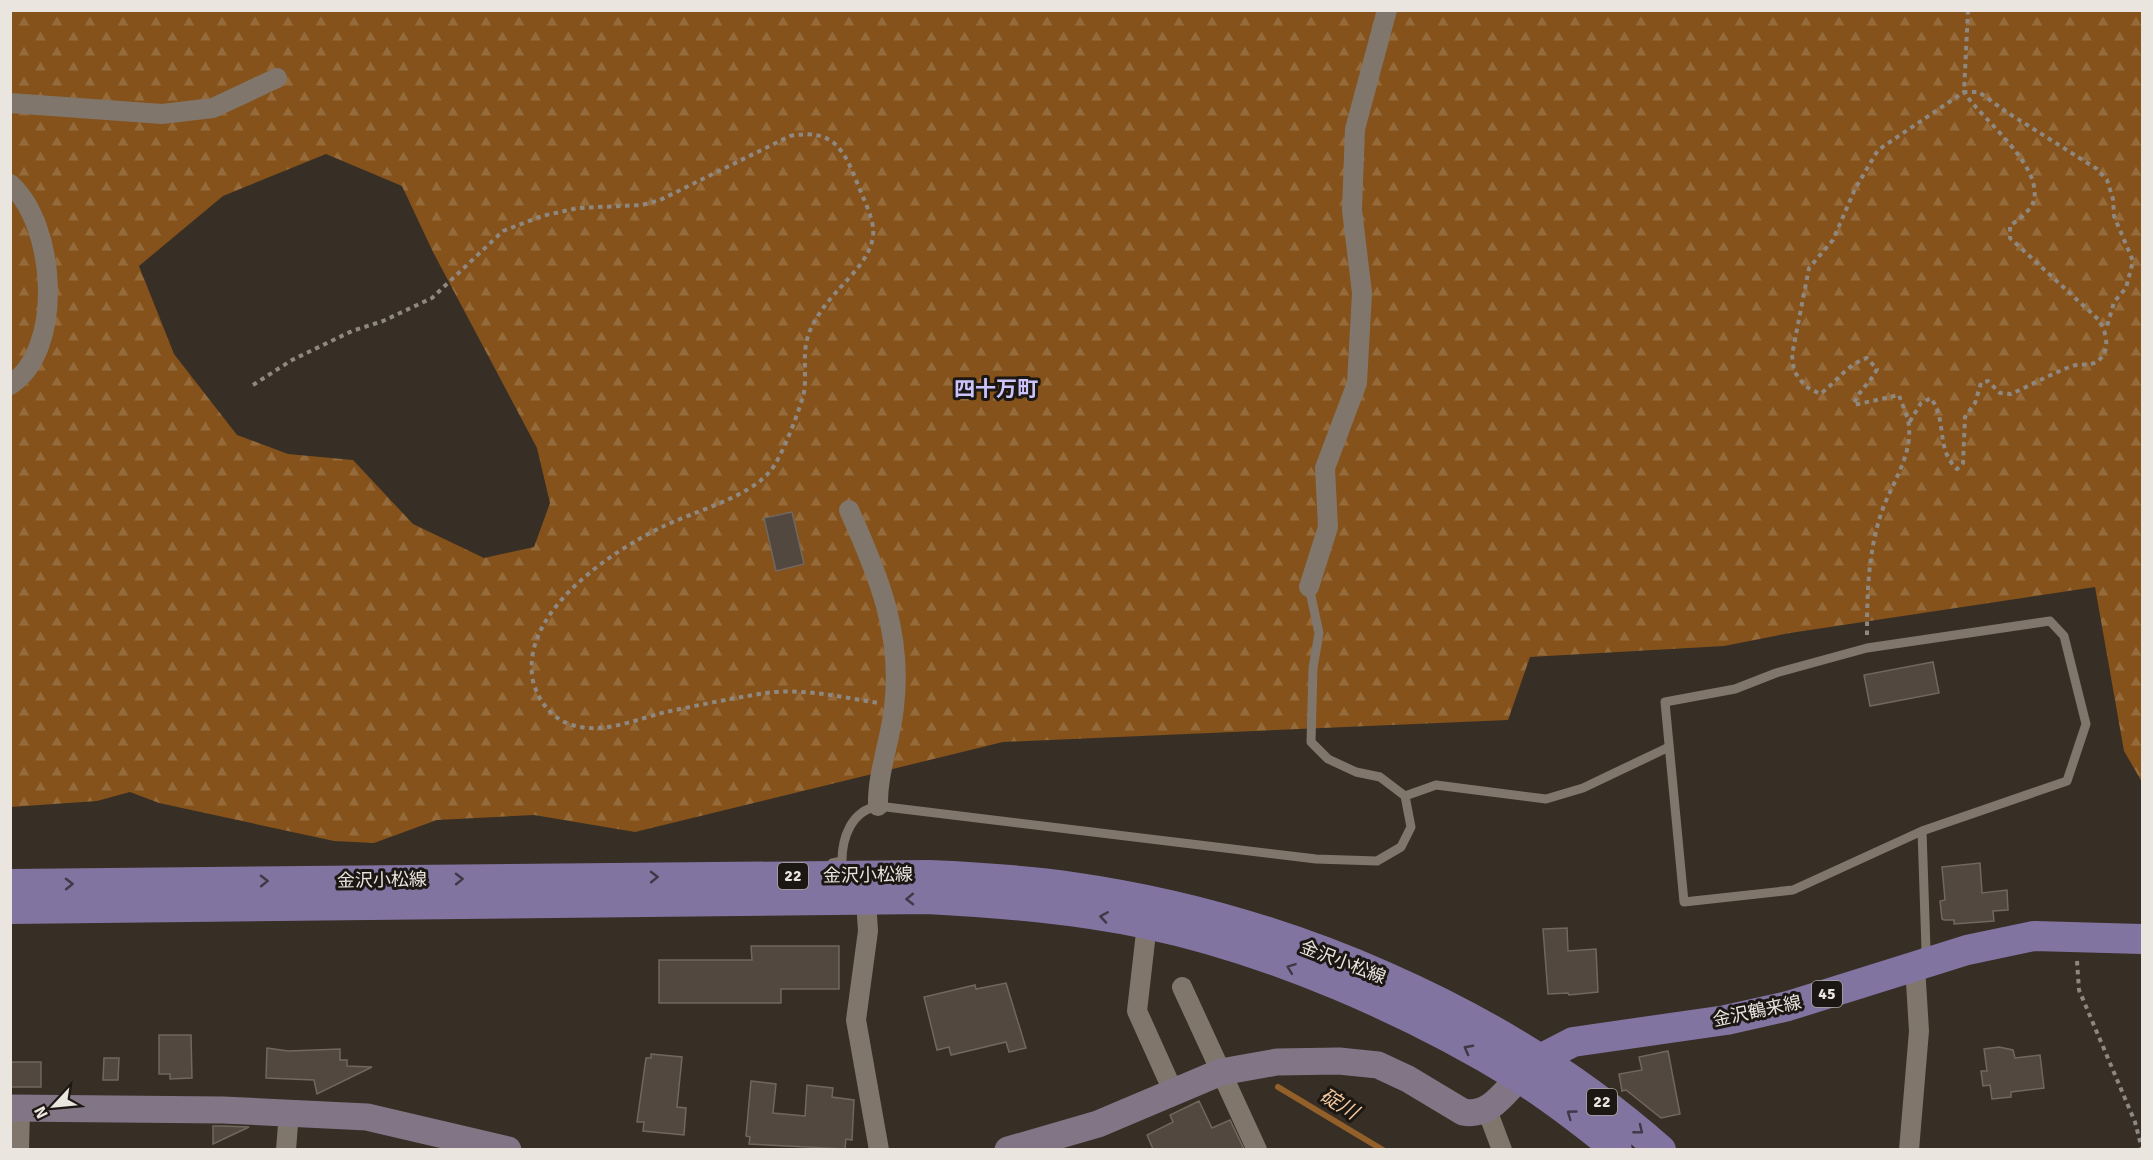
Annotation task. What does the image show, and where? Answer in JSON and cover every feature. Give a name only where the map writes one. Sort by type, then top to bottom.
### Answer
[{"type":"main road","name":"金沢小松線","points":[[10,884],[929,875],[995,878],[1073,887],[1149,901],[1239,924],[1360,967],[1428,997],[1530,1068],[1617,1149]]},
{"type":"main road","name":"金沢小松線","points":[[10,909],[927,899],[997,903],[1147,924],[1266,959],[1589,1092],[1661,1149]]},
{"type":"main road","name":"金沢鶴来線","points":[[1530,1068],[1573,1041],[1726,1020],[1788,1006],[1967,950],[2034,936],[2142,939]]},
{"type":"street","points":[[1309,587],[1328,527],[1325,468],[1357,383],[1362,293],[1352,210],[1355,129],[1387,10]]},
{"type":"street","points":[[10,103],[162,114],[213,108],[276,78]]},
{"type":"street","points":[[10,184],[21,194],[40,231],[48,277],[45,328],[30,368],[23,377],[10,385]]},
{"type":"street","points":[[849,510],[877,572],[893,630],[895,705],[878,806]]},
{"type":"street","points":[[866,900],[868,931],[856,1020],[879,1149]]},
{"type":"street","points":[[1147,924],[1137,1011],[1173,1091]]},
{"type":"street","points":[[1909,1149],[1919,1031],[1915,966]]},
{"type":"street","points":[[1182,987],[1257,1149]]},
{"type":"street","points":[[1008,1149],[1062,1143],[1173,1091],[1221,1072],[1277,1062],[1361,1062],[1394,1071],[1463,1112],[1479,1113],[1487,1110],[1530,1068]]},
{"type":"street","points":[[19,1149],[15,1108],[289,1112],[367,1117],[508,1149]]},
{"type":"street","points":[[1487,1110],[1502,1149]]},
{"type":"street","points":[[286,1149],[289,1112]]},
{"type":"lane","points":[[819,864],[842,861],[842,840],[851,825],[870,808],[878,806],[1316,859],[1377,861],[1401,847],[1411,827],[1404,796],[1380,777],[1356,772],[1328,759],[1311,742],[1313,668],[1319,633],[1309,587]]},
{"type":"lane","points":[[2050,621],[2064,636],[2086,724],[2067,782],[1922,831],[1792,890],[1684,902],[1665,702],[1735,689],[1776,673],[1867,648],[2050,621]]},
{"type":"lane","points":[[1404,796],[1436,785],[1546,799],[1583,788],[1669,747]]},
{"type":"lane","points":[[1915,966],[1926,949],[1922,831]]},
{"type":"lane","points":[[714,876],[807,865]]},
{"type":"path","points":[[1909,423],[1921,403],[1931,398],[1939,409],[1943,450],[1948,461],[1957,469],[1964,463],[1965,417],[1975,403],[1981,383],[1988,381],[2000,393],[2011,394],[2074,365],[2089,365],[2099,360],[2107,346],[2105,331],[2099,320],[2010,238],[2010,226],[2032,204],[2035,190],[2023,161],[2010,142],[1972,104],[1964,92],[1968,10]]},
{"type":"path","points":[[1867,648],[1867,594],[1872,552],[1880,516],[1897,479],[1909,440],[1909,423],[1899,396],[1854,405],[1857,394],[1872,380],[1876,369],[1867,358],[1853,363],[1832,386],[1820,394],[1805,386],[1794,370],[1792,355],[1809,268],[1833,240],[1855,189],[1878,150],[1964,92],[1979,92],[2097,169],[2107,180],[2113,199],[2114,216],[2133,261],[2126,288],[2114,302],[2105,331]]},
{"type":"path","points":[[253,385],[292,360],[332,340],[383,321],[432,298],[503,231],[542,216],[578,208],[642,205],[660,200],[790,136],[805,133],[822,135],[836,144],[849,162],[873,224],[873,244],[857,269],[829,301],[809,334],[805,352],[804,393],[773,469],[755,486],[660,528],[601,563],[555,607],[539,632],[531,656],[534,682],[548,711],[572,726],[602,728],[668,712],[768,693],[816,693],[895,705]]},
{"type":"path","points":[[2076,937],[2079,990],[2135,1122],[2142,1149]]},
{"type":"green space","points":[[11,11],[2142,11],[2142,782],[2124,751],[2095,587],[1790,633],[1724,646],[1530,657],[1508,720],[1003,742],[635,832],[534,815],[437,820],[374,843],[334,841],[159,803],[130,792],[97,801],[11,807]],"holes":[[[326,154],[402,186],[433,252],[537,448],[550,503],[534,547],[484,558],[413,524],[353,460],[288,454],[237,435],[174,354],[139,266],[223,196]]]},
{"type":"building","points":[[792,512],[804,564],[776,571],[764,518]]},
{"type":"building","points":[[1933,662],[1939,693],[1870,706],[1864,675]]},
{"type":"building","points":[[1980,863],[1982,893],[2007,890],[2008,910],[1993,911],[1994,921],[1954,924],[1954,920],[1942,919],[1940,901],[1945,900],[1942,867]]},
{"type":"building","points":[[1567,928],[1568,951],[1596,949],[1598,992],[1569,995],[1568,993],[1548,994],[1543,929]]},
{"type":"building","points":[[751,946],[839,946],[839,989],[781,989],[781,1003],[659,1003],[659,960],[752,960]]},
{"type":"building","points":[[1006,983],[1026,1048],[1009,1052],[1006,1042],[951,1055],[949,1047],[937,1050],[924,997],[975,985],[976,989]]},
{"type":"building","points":[[159,1035],[191,1035],[192,1078],[170,1079],[170,1074],[159,1074]]},
{"type":"building","points":[[1999,1047],[2013,1050],[2015,1058],[2040,1055],[2044,1088],[2011,1092],[2011,1097],[1992,1099],[1990,1085],[1983,1086],[1981,1071],[1987,1071],[1984,1049]]},
{"type":"building","points":[[267,1048],[288,1051],[340,1049],[340,1060],[347,1060],[347,1066],[372,1067],[317,1094],[314,1080],[266,1078]]},
{"type":"building","points":[[1668,1051],[1680,1114],[1661,1118],[1626,1090],[1622,1091],[1619,1074],[1642,1070],[1639,1057]]},
{"type":"building","points":[[651,1054],[682,1057],[677,1107],[686,1108],[684,1135],[643,1131],[644,1122],[637,1122],[646,1058],[651,1058]]},
{"type":"building","points":[[104,1058],[119,1058],[118,1080],[103,1080]]},
{"type":"building","points":[[10,1062],[41,1062],[41,1087],[10,1087]]},
{"type":"building","points":[[751,1081],[776,1084],[773,1113],[805,1116],[807,1085],[833,1088],[832,1097],[854,1100],[852,1140],[846,1139],[845,1149],[749,1144],[750,1137],[746,1136]]},
{"type":"building","points":[[1199,1101],[1212,1128],[1230,1120],[1244,1149],[1153,1149],[1147,1135],[1173,1122],[1170,1115]]},
{"type":"building","points":[[213,1126],[223,1126],[249,1127],[213,1144]]},
{"type":"waterway","name":"碇川","points":[[1278,1087],[1383,1150]]},
{"type":"district","name":"四十万町","points":[[996,389]]}]
